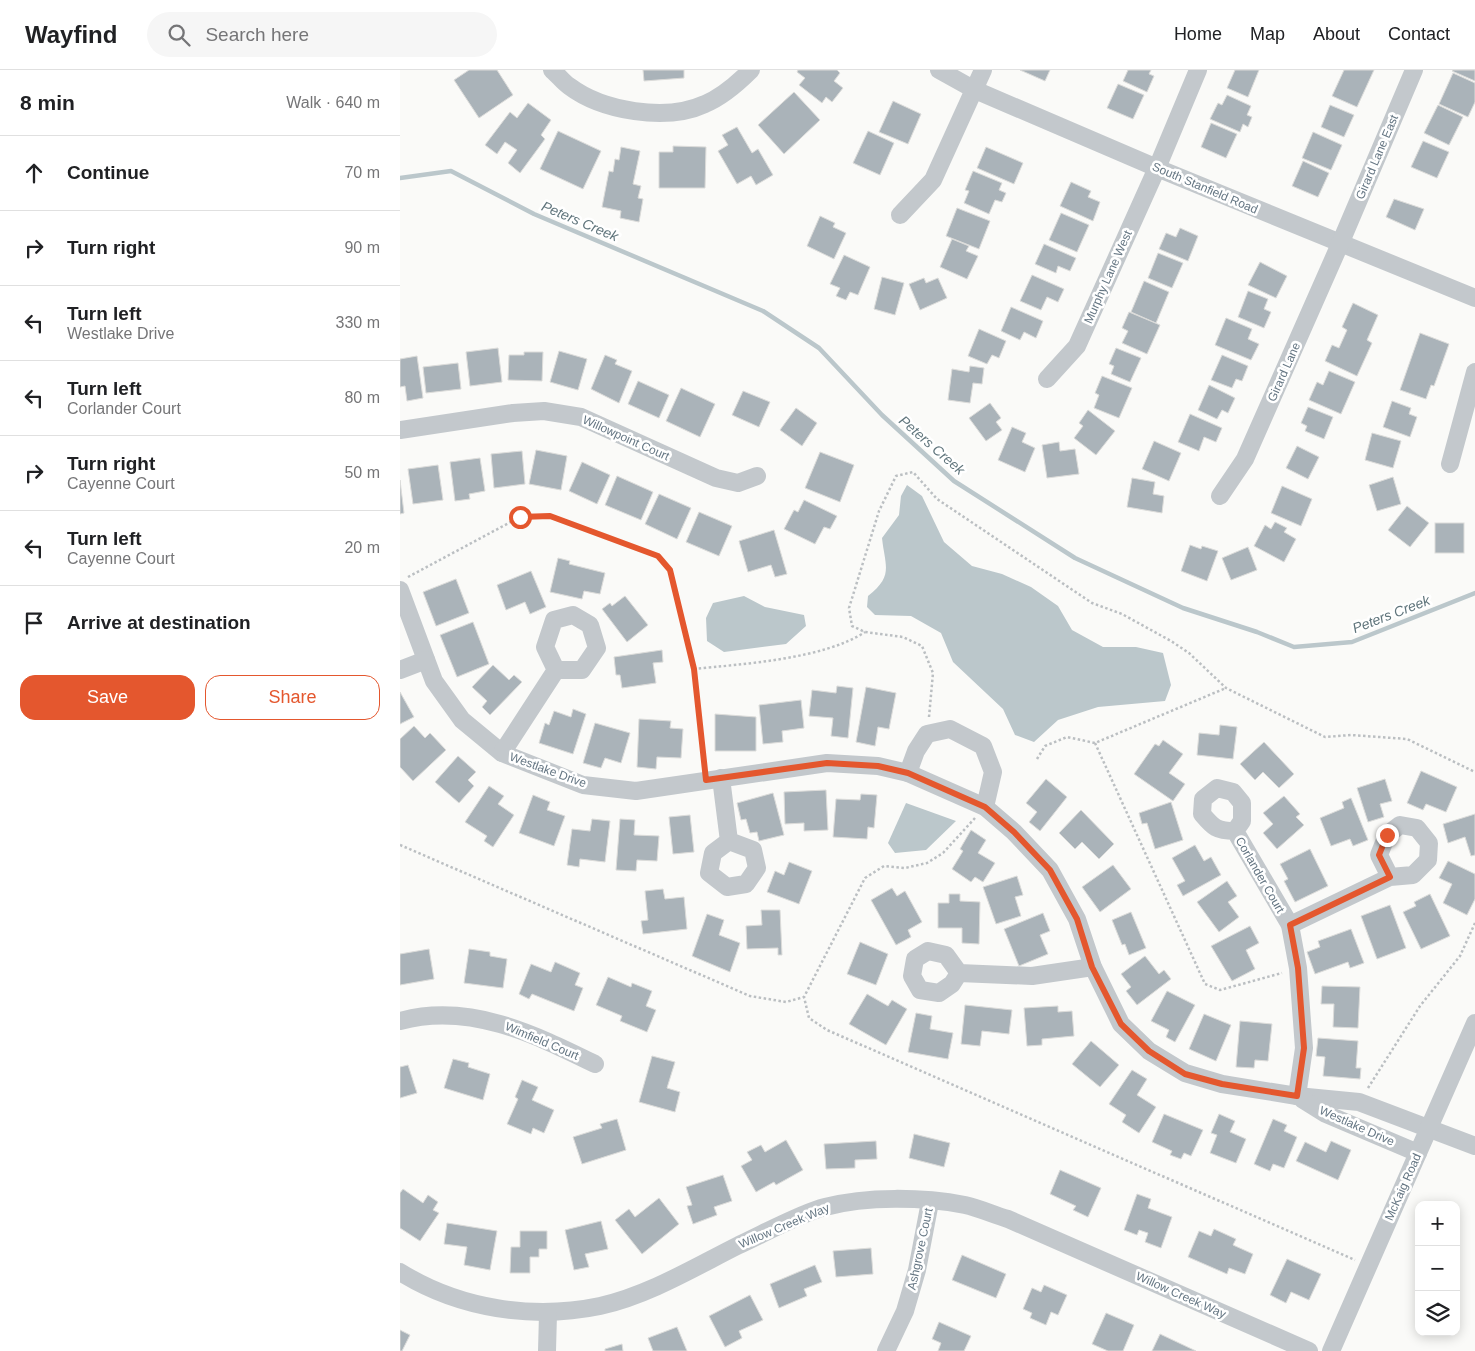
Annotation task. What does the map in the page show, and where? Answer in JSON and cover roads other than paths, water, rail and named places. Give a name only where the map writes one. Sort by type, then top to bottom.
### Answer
[{"type":"street","points":[[552,70],[569,86],[601,104],[634,111],[668,112],[704,105],[736,85],[751,70]]},
{"type":"street","name":"South Stanfield Road","points":[[939,70],[975,90],[1158,168],[1475,298]]},
{"type":"street","points":[[900,215],[933,180],[983,70]]},
{"type":"street","name":"Murphy Lane West","points":[[1047,379],[1077,346],[1158,168],[1198,70]]},
{"type":"street","name":"Girard Lane East","points":[[1340,244],[1414,70]]},
{"type":"street","name":"Girard Lane","points":[[1220,496],[1245,459],[1340,244]]},
{"type":"street","points":[[1450,464],[1475,372]]},
{"type":"street","name":"Willowpoint Court","points":[[400,430],[513,413],[544,411],[581,417],[716,478],[738,483],[757,476]]},
{"type":"street","name":"Westlake Drive","points":[[400,590],[434,681],[462,720],[502,752],[583,785],[636,791],[827,763],[878,766],[908,773],[985,807],[1014,832],[1050,870],[1077,919],[1092,967],[1121,1024],[1149,1051],[1185,1074],[1222,1084],[1297,1096],[1359,1102],[1430,1127],[1475,1146]]},
{"type":"street","points":[[400,670],[426,660]]},
{"type":"street","points":[[502,752],[556,670]]},
{"type":"street","points":[[908,773],[916,751],[927,734],[950,729],[982,746],[993,772],[985,807]]},
{"type":"street","points":[[713,779],[729,841]]},
{"type":"street","name":"Corlander Court","points":[[1235,831],[1290,925],[1298,968],[1304,1048],[1297,1096]]},
{"type":"street","points":[[1290,925],[1390,877]]},
{"type":"street","points":[[959,973],[1032,976],[1092,967]]},
{"type":"street","name":"Wimfield Court","points":[[400,1021],[414,1017],[461,1015],[510,1026],[595,1064]]},
{"type":"street","name":"McKaig Road","points":[[1331,1351],[1475,1023]]},
{"type":"street","name":"Westlake Drive","points":[[1297,1096],[1326,1114],[1418,1154]]},
{"type":"street","name":"Willow Creek Way","points":[[400,1272],[444,1296],[494,1308],[548,1314],[601,1306],[648,1290],[824,1207],[869,1199],[965,1205],[1008,1219],[1309,1351]]},
{"type":"street","name":"Ashgrove Court","points":[[886,1351],[904,1312],[918,1270],[930,1202]]},
{"type":"street","points":[[547,1351],[548,1314]]},
{"type":"waterway","name":"Peters Creek","points":[[400,178],[451,171],[534,214],[763,311],[819,348],[882,415],[954,481],[1075,558],[1183,608],[1257,632],[1294,647],[1352,642],[1475,593]]}]
